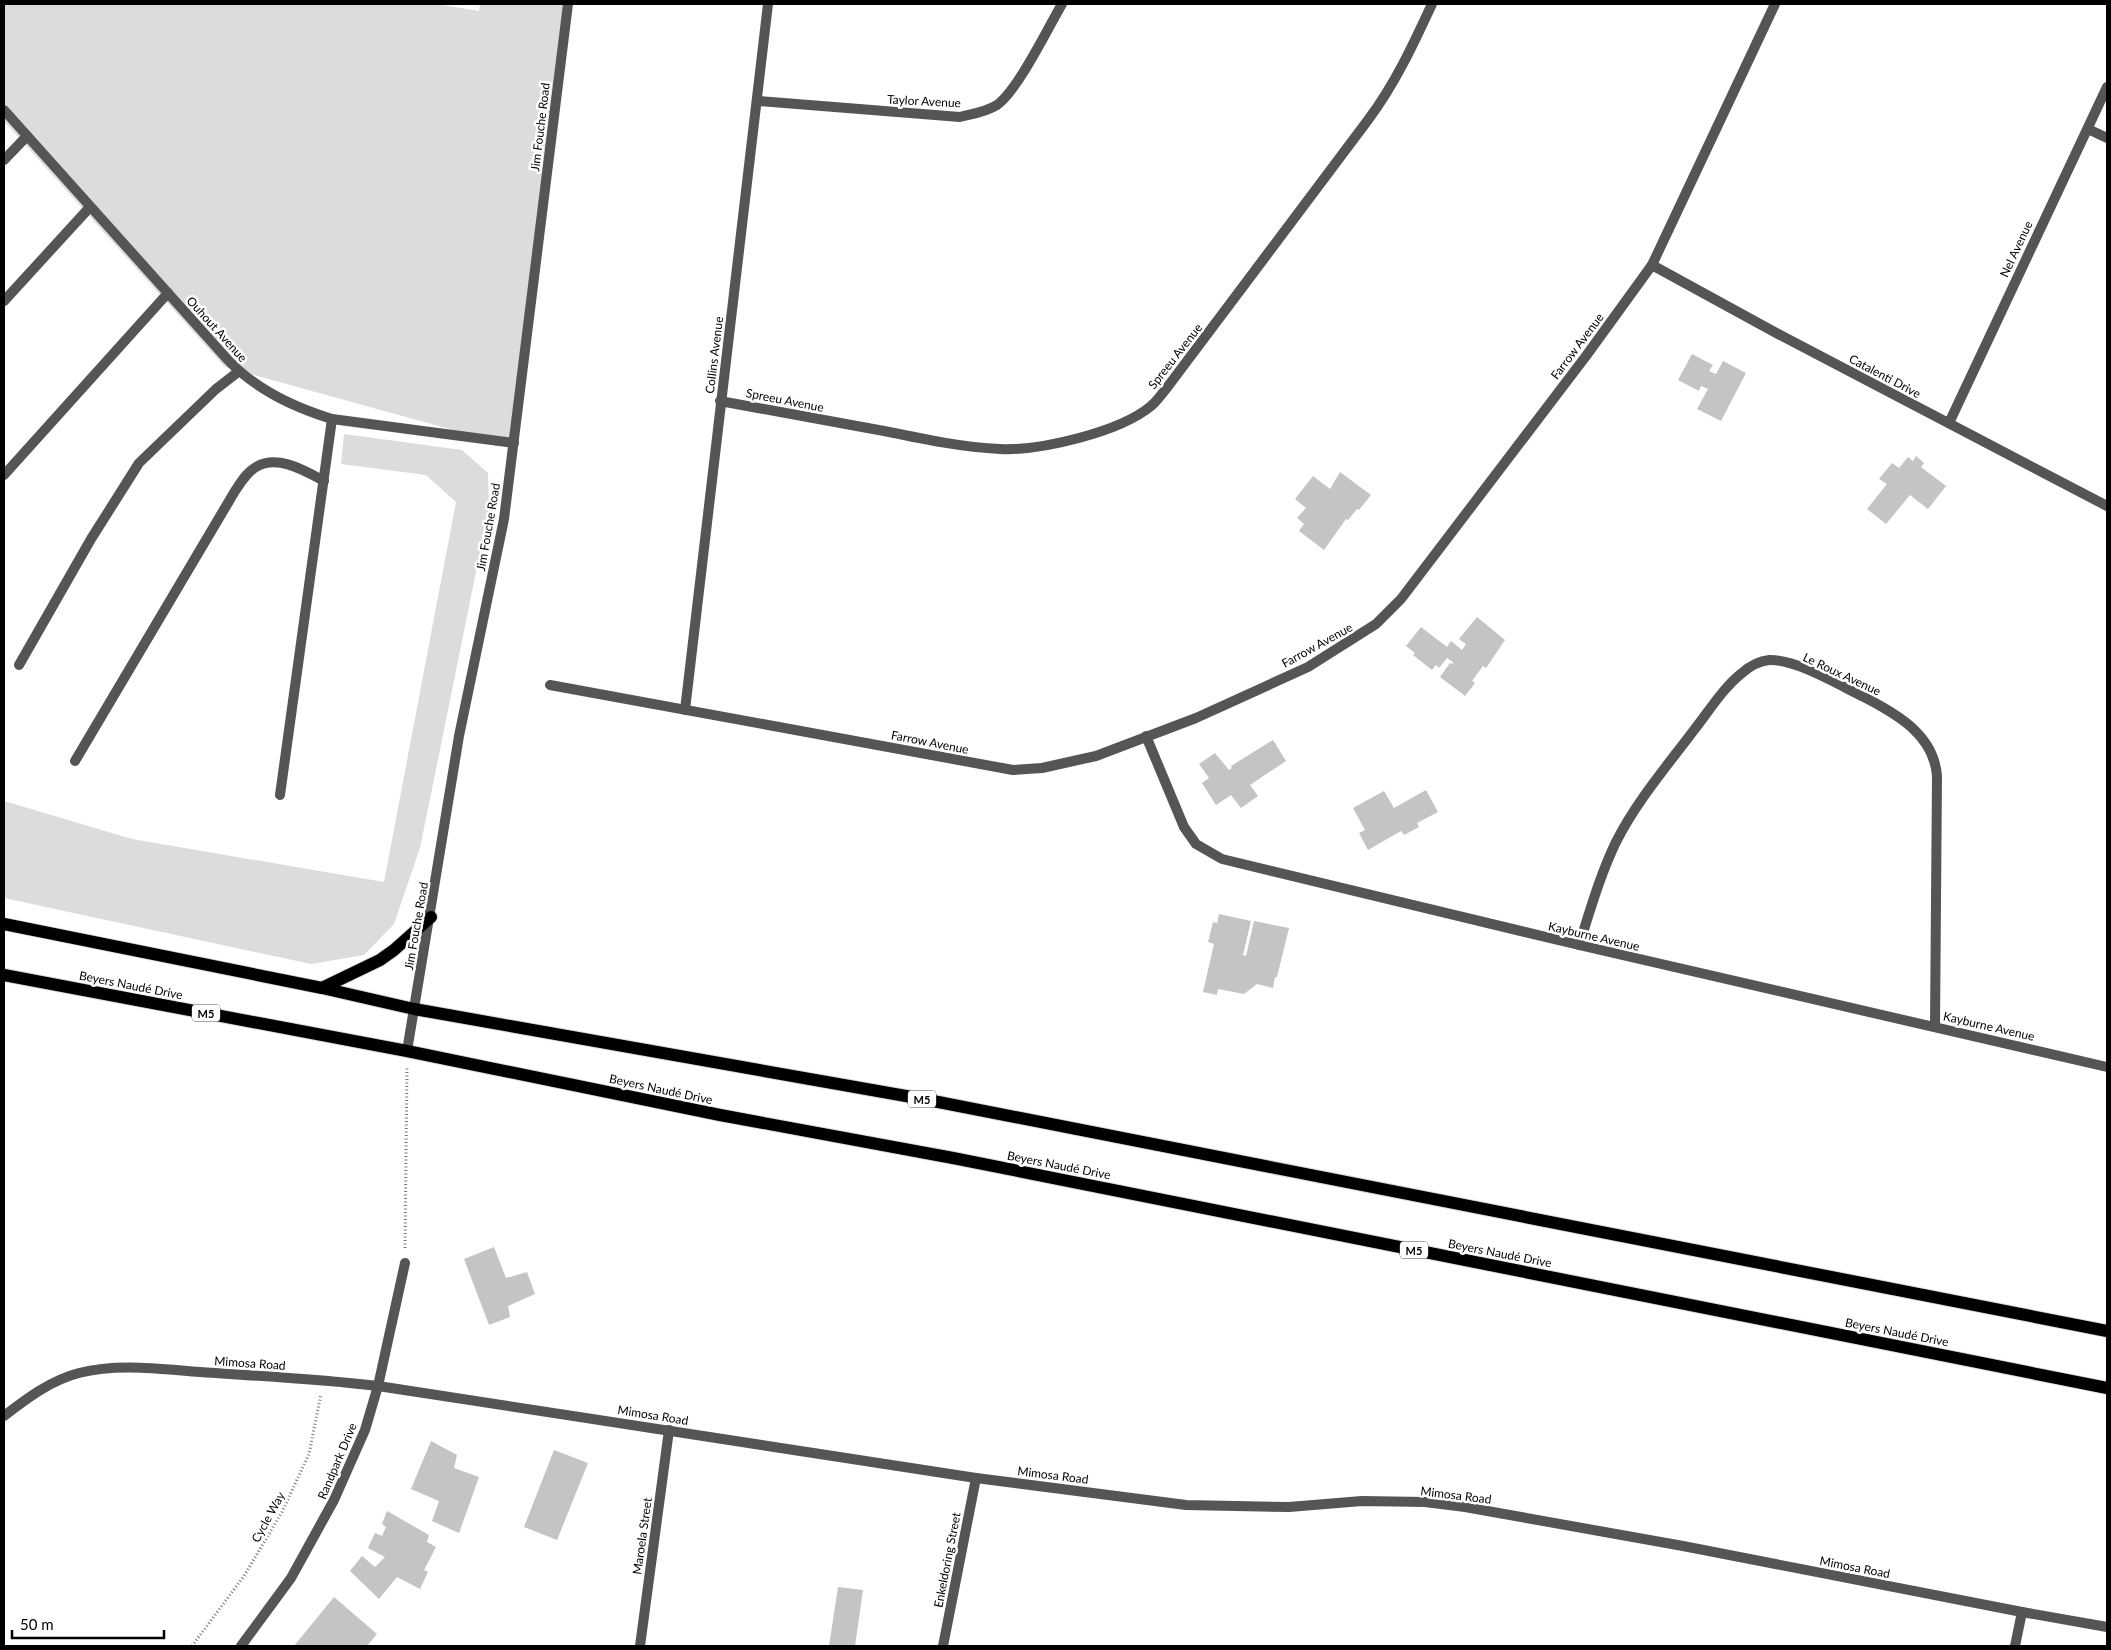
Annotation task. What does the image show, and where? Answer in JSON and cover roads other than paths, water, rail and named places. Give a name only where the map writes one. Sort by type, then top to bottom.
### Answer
[{"type":"main road","points":[[322,988],[380,960],[431,917]]},
{"type":"main road","name":"M5","points":[[4,924],[322,988],[414,1009],[923,1099],[2107,1331]]},
{"type":"main road","name":"Beyers Naudé Drive","points":[[4,975],[407,1051],[720,1115],[963,1160],[2107,1388]]},
{"type":"street","name":"Jim Fouche Road","points":[[407,1051],[431,917],[459,736],[504,519],[568,4]]},
{"type":"street","name":"Collins Avenue","points":[[685,710],[768,4]]},
{"type":"street","name":"Taylor Avenue","points":[[758,101],[960,117],[980,113],[996,105],[1016,83],[1062,4]]},
{"type":"street","name":"Spreeu Avenue","points":[[720,401],[956,445],[1002,450],[1033,447],[1067,440],[1100,432],[1126,422],[1151,406],[1166,390],[1373,114],[1403,66],[1432,4]]},
{"type":"street","name":"Farrow Avenue","points":[[550,685],[1012,770],[1042,768],[1096,756],[1196,718],[1308,667],[1376,624],[1401,599],[1652,265],[1775,4]]},
{"type":"street","name":"Nel Avenue","points":[[1949,423],[2107,87]]},
{"type":"street","name":"Ouhout Avenue","points":[[4,110],[238,372],[279,398],[307,411],[332,419],[514,443]]},
{"type":"street","points":[[2088,129],[2107,138]]},
{"type":"street","points":[[4,160],[27,136]]},
{"type":"street","points":[[4,301],[90,207]]},
{"type":"street","name":"Catalenti Drive","points":[[1652,265],[2107,506]]},
{"type":"street","points":[[4,475],[168,293]]},
{"type":"street","points":[[19,665],[90,539],[139,463],[178,424],[238,372]]},
{"type":"street","points":[[280,796],[332,419]]},
{"type":"street","points":[[75,761],[246,475],[256,466],[270,462],[298,468],[324,481]]},
{"type":"street","name":"Le Roux Avenue","points":[[1579,945],[1594,899],[1617,842],[1631,817],[1673,757],[1725,690],[1741,673],[1754,664],[1769,660],[1801,667],[1879,705],[1917,732],[1932,753],[1936,764],[1937,776],[1935,1026]]},
{"type":"street","name":"Kayburne Avenue","points":[[1146,736],[1184,827],[1196,844],[1222,859],[1579,945],[2107,1067]]},
{"type":"street","name":"Randpark Drive","points":[[241,1646],[292,1578],[334,1500],[365,1430],[378,1386],[405,1263]]},
{"type":"street","name":"Mimosa Road","points":[[4,1416],[22,1402],[52,1384],[79,1373],[119,1367],[324,1380],[378,1386],[976,1478],[1186,1505],[1289,1507],[1362,1501],[1425,1502],[1465,1507],[1683,1546],[2107,1627]]},
{"type":"street","name":"Maroela Street","points":[[640,1646],[669,1430]]},
{"type":"street","name":"Enkeldoring Street","points":[[943,1646],[976,1478]]},
{"type":"street","points":[[2016,1646],[2022,1612]]}]
